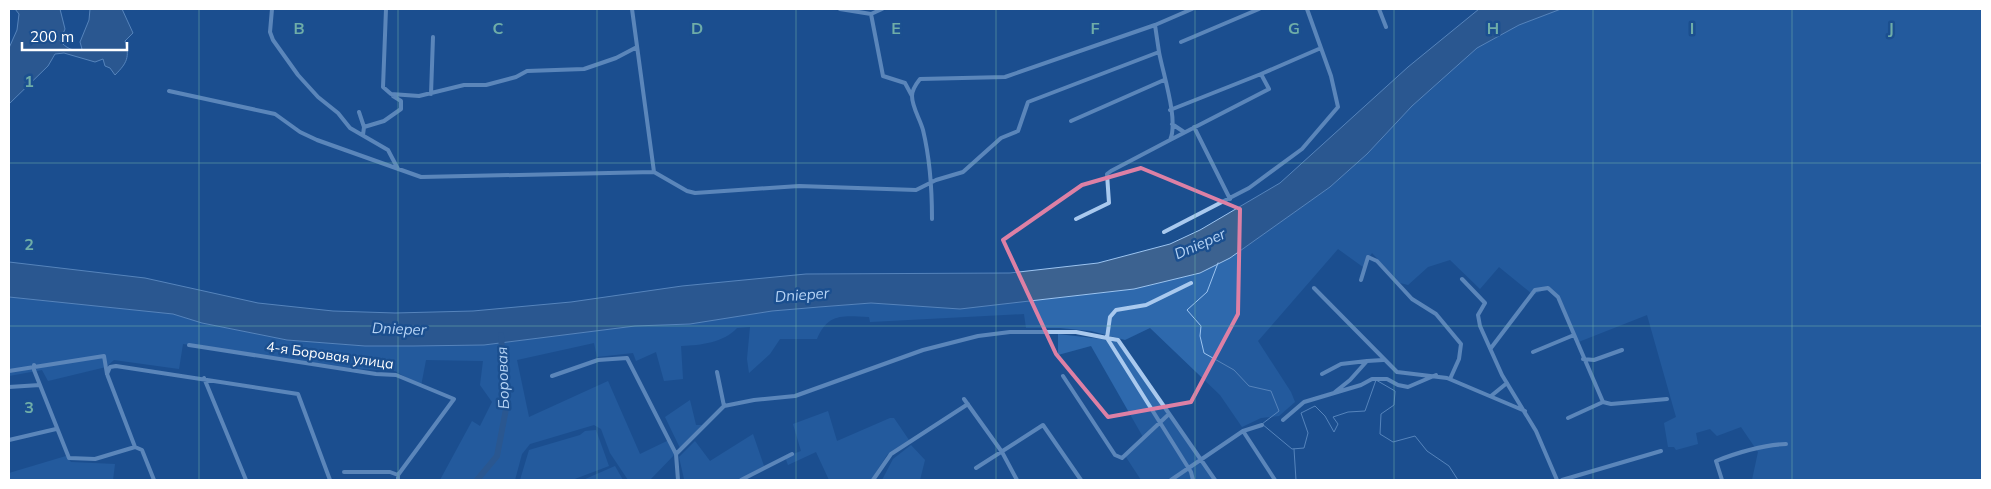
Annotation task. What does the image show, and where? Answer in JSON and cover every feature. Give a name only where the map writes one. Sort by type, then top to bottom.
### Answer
[{"type":"street","points":[[272,9],[270,32],[298,75],[318,97],[333,108],[350,128],[388,150],[398,168]]},
{"type":"street","points":[[364,127],[367,124],[384,121],[401,109],[401,101],[383,86],[386,9]]},
{"type":"street","points":[[632,9],[654,172]]},
{"type":"street","points":[[840,9],[871,14],[882,9]]},
{"type":"street","points":[[912,96],[915,85],[920,80],[1005,77],[1155,25],[1192,9]]},
{"type":"street","points":[[1181,42],[1259,9]]},
{"type":"street","points":[[1164,232],[1249,188],[1302,149],[1338,107],[1331,76],[1307,9]]},
{"type":"street","points":[[1379,9],[1386,27]]},
{"type":"street","points":[[871,14],[883,76],[905,84],[912,96],[923,129],[932,182],[932,219]]},
{"type":"street","points":[[1155,25],[1172,124],[1173,133],[1170,140]]},
{"type":"street","points":[[431,94],[433,36]]},
{"type":"street","points":[[391,94],[419,96],[464,85],[486,85],[516,77],[527,71],[584,69],[616,58],[637,47]]},
{"type":"street","points":[[1170,110],[1262,74],[1321,48]]},
{"type":"street","points":[[169,91],[276,114],[300,132],[318,140],[421,177],[458,178],[654,172],[687,191],[695,193],[799,186],[916,190],[932,182],[963,172],[1001,138],[1018,131],[1028,102],[1159,52]]},
{"type":"street","points":[[1076,219],[1109,202],[1106,180],[1107,174],[1111,170],[1269,89],[1262,74]]},
{"type":"street","points":[[1071,121],[1164,80]]},
{"type":"street","points":[[358,112],[364,127],[363,135]]},
{"type":"street","points":[[1172,124],[1184,132]]},
{"type":"street","points":[[1194,127],[1230,199]]},
{"type":"street","points":[[1361,280],[1368,257],[1377,260],[1412,299],[1436,314],[1447,326],[1461,344],[1459,359],[1450,379]]},
{"type":"street","points":[[1462,279],[1485,303],[1479,311],[1478,319],[1492,348],[1493,357],[1525,411],[1557,480]]},
{"type":"street","points":[[1191,283],[1146,305],[1116,310],[1110,317],[1107,338],[1188,468],[1193,480]]},
{"type":"street","points":[[1492,348],[1535,290],[1542,287],[1551,289],[1558,297],[1603,402]]},
{"type":"street","points":[[1314,288],[1383,360],[1397,372],[1436,375],[1450,379],[1525,411]]},
{"type":"street","points":[[676,454],[724,406],[754,400],[795,396],[924,350],[978,336],[1041,331],[1076,332],[1118,340],[1215,480]]},
{"type":"street","points":[[1533,352],[1574,336]]},
{"type":"street","name":"4-я Боровая улица","points":[[189,345],[369,373],[396,375],[454,398],[398,475]]},
{"type":"street","points":[[1583,359],[1594,360],[1622,350]]},
{"type":"street","points":[[9,371],[34,365],[104,356],[107,374],[135,447]]},
{"type":"street","points":[[552,376],[598,360],[627,358],[676,454],[678,480]]},
{"type":"street","points":[[1322,374],[1341,364],[1383,360]]},
{"type":"street","points":[[1326,396],[1341,388],[1367,361]]},
{"type":"street","points":[[34,365],[34,370],[56,429],[69,458],[95,459],[135,447],[142,450],[154,480]]},
{"type":"street","points":[[107,374],[110,367],[116,366],[204,378],[298,394],[330,480]]},
{"type":"street","points":[[717,372],[724,406]]},
{"type":"street","points":[[1283,420],[1304,402],[1361,385],[1372,379],[1387,379],[1398,385],[1408,387],[1436,375]]},
{"type":"street","points":[[1063,376],[1115,454],[1122,458],[1169,414]]},
{"type":"street","points":[[204,378],[246,480]]},
{"type":"street","points":[[1491,396],[1507,383]]},
{"type":"street","points":[[9,387],[40,385]]},
{"type":"street","points":[[964,398],[1002,452],[1016,480]]},
{"type":"street","points":[[1568,418],[1603,402],[1611,404],[1667,399]]},
{"type":"street","points":[[873,480],[891,454],[968,404]]},
{"type":"street","points":[[976,468],[1043,425],[1081,480]]},
{"type":"street","points":[[1171,480],[1243,431],[1262,426]]},
{"type":"street","points":[[9,440],[56,429]]},
{"type":"street","points":[[1243,431],[1275,480]]},
{"type":"street","points":[[1722,480],[1716,461],[1769,444],[1786,444]]},
{"type":"street","points":[[1562,480],[1661,451]]},
{"type":"street","points":[[741,480],[792,454]]},
{"type":"street","points":[[344,472],[390,472],[398,475],[398,480]]},
{"type":"highlighted area","points":[[1141,168],[1240,209],[1238,314],[1191,402],[1108,417],[1056,354],[1003,240],[1082,185]]},
{"type":"shaded area","points":[[1561,9],[1982,9],[1982,480],[1752,480],[1758,452],[1741,427],[1717,436],[1710,429],[1696,433],[1698,444],[1676,450],[1674,447],[1668,447],[1664,423],[1676,417],[1647,315],[1576,343],[1556,293],[1549,288],[1535,294],[1531,293],[1499,267],[1480,289],[1450,260],[1428,267],[1408,285],[1400,283],[1372,253],[1363,267],[1338,249],[1258,341],[1291,392],[1295,402],[1279,416],[1261,418],[1242,427],[1220,395],[1150,328],[1125,340],[1091,331],[1060,328],[1026,328],[1024,314],[870,322],[869,317],[844,316],[826,324],[817,339],[780,339],[770,354],[749,373],[747,359],[750,327],[737,328],[718,340],[704,344],[681,346],[683,379],[664,381],[656,352],[636,361],[633,353],[597,357],[594,343],[517,360],[529,417],[608,381],[640,454],[669,440],[676,453],[650,480],[628,480],[610,453],[601,429],[594,425],[530,444],[522,454],[515,480],[440,480],[472,421],[480,426],[492,402],[480,385],[483,361],[426,360],[421,386],[395,371],[359,369],[183,344],[179,369],[114,360],[106,367],[48,381],[42,370],[9,376],[9,297],[173,314],[202,323],[287,340],[365,346],[484,345],[635,326],[690,324],[772,311],[871,303],[960,309],[1134,289],[1200,273],[1230,258],[1330,187],[1367,154],[1412,106],[1477,48],[1519,25]]},
{"type":"shaded area","points":[[1058,334],[1119,341],[1214,480],[1141,480],[1124,454],[1143,437],[1091,346],[1058,355]]},
{"type":"shaded area","points":[[690,400],[696,425],[702,425],[680,448],[665,417]]},
{"type":"shaded area","points":[[828,411],[837,441],[890,418],[894,418],[909,440],[887,455],[871,480],[829,480],[816,452],[788,465],[785,457],[801,451],[793,424]]},
{"type":"shaded area","points":[[596,430],[609,466],[572,480],[520,480],[529,450],[580,435],[585,431]]},
{"type":"shaded area","points":[[753,434],[764,466],[739,480],[684,479],[679,457],[695,441],[710,461]]},
{"type":"shaded area","points":[[911,445],[925,460],[920,480],[882,480],[893,459]]},
{"type":"shaded area","points":[[66,456],[71,462],[115,464],[113,480],[9,480],[9,473]]},
{"type":"shaded area","points":[[615,466],[623,480],[583,480]]},
{"type":"water","points":[[15,9],[60,9],[65,29],[60,41],[73,50],[79,50],[82,49],[80,42],[89,20],[90,9],[122,9],[133,33],[125,41],[127,56],[125,63],[115,75],[110,68],[105,66],[103,59],[95,62],[64,53],[55,54],[48,66],[9,104],[9,48],[17,30],[19,14]]},
{"type":"water","name":"Dnieper","points":[[1479,9],[1561,9],[1519,25],[1477,48],[1412,106],[1367,154],[1330,187],[1230,258],[1200,273],[1134,289],[960,309],[871,303],[819,307],[772,311],[690,324],[635,326],[484,345],[413,346],[365,346],[287,340],[202,323],[173,314],[9,297],[9,262],[145,278],[258,303],[333,311],[395,313],[473,311],[571,302],[682,286],[806,274],[1010,273],[1098,263],[1170,244],[1200,230],[1280,183],[1408,67]]},
{"type":"waterway","points":[[1218,263],[1207,292],[1187,310],[1201,326],[1200,336],[1204,353],[1234,370],[1249,386],[1271,391],[1279,411],[1262,424],[1292,449],[1304,448],[1308,433],[1301,413],[1315,406],[1325,416],[1334,432],[1338,424],[1333,417],[1348,412],[1365,411],[1376,380],[1395,391],[1394,405],[1381,414],[1380,434],[1393,442],[1415,436],[1427,451],[1449,466],[1458,480]]},
{"type":"waterway","name":"Боровая","points":[[477,480],[497,456],[506,409],[501,335]]},
{"type":"waterway","points":[[1294,449],[1296,480]]}]
